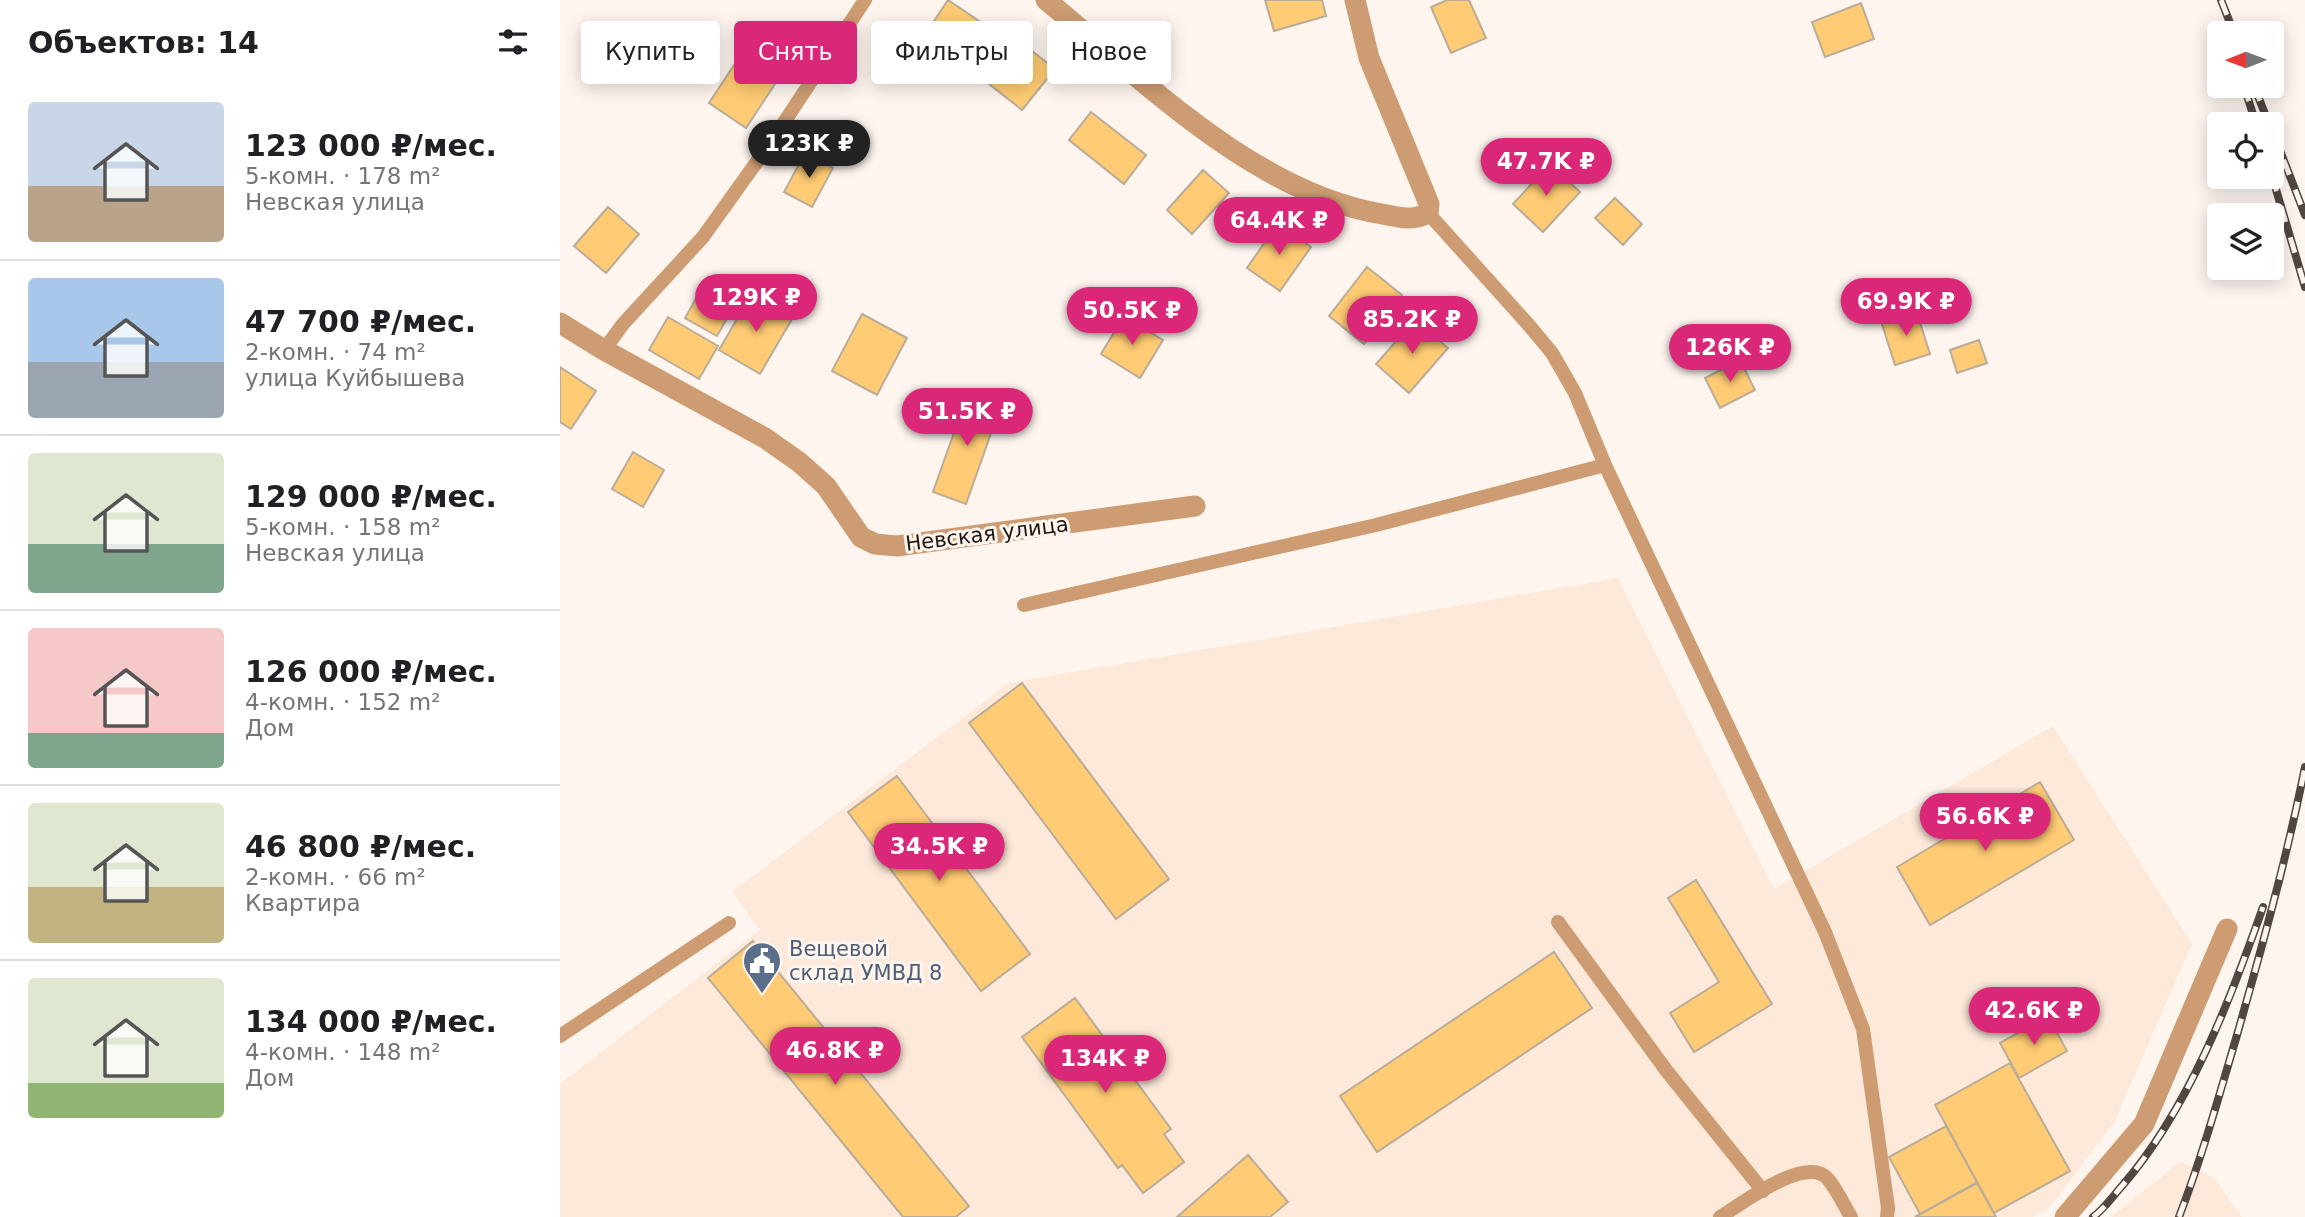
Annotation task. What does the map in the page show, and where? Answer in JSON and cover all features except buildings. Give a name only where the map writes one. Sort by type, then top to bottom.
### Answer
[{"type":"street","points":[[1046,0],[1183,113],[1234,150],[1283,180],[1352,209],[1415,220],[1428,213],[1429,204],[1369,58],[1354,0]]},
{"type":"street","name":"Невская улица","points":[[560,323],[765,438],[799,461],[826,486],[860,537],[875,544],[897,546],[1195,506]]},
{"type":"street","points":[[2065,1217],[2144,1124],[2227,929]]},
{"type":"lane","points":[[604,350],[623,324],[703,237],[771,142],[864,0]]},
{"type":"lane","points":[[1428,213],[1552,353],[1575,393],[1605,466],[1825,932],[1863,1029],[1888,1208],[1887,1217]]},
{"type":"lane","points":[[1024,605],[1376,525],[1605,466]]},
{"type":"lane","points":[[1558,922],[1666,1070],[1763,1191]]},
{"type":"lane","points":[[560,1036],[729,923]]},
{"type":"lane","points":[[1720,1217],[1792,1175],[1806,1171],[1818,1172],[1827,1178],[1851,1217]]},
{"type":"shaded area","points":[[1618,578],[1774,889],[2053,726],[2192,944],[2114,1123],[2049,1208],[2033,1217],[560,1217],[560,1084],[760,930],[732,892],[1009,683]]},
{"type":"shaded area","points":[[2180,1162],[2213,1177],[2242,1217],[2111,1217]]},
{"type":"railway","points":[[2221,0],[2229,21]]},
{"type":"railway","points":[[2248,98],[2252,112]]},
{"type":"railway","points":[[2259,98],[2264,112]]},
{"type":"railway","points":[[2284,161],[2305,215]]},
{"type":"railway","points":[[2276,189],[2305,287]]},
{"type":"railway","points":[[2179,1217],[2210,1126],[2265,935],[2305,767]]},
{"type":"railway","points":[[2093,1217],[2146,1156],[2187,1089],[2221,1017],[2263,907]]},
{"type":"place","name":"Вещевой склад УМВД 8","points":[[762,995]]}]
